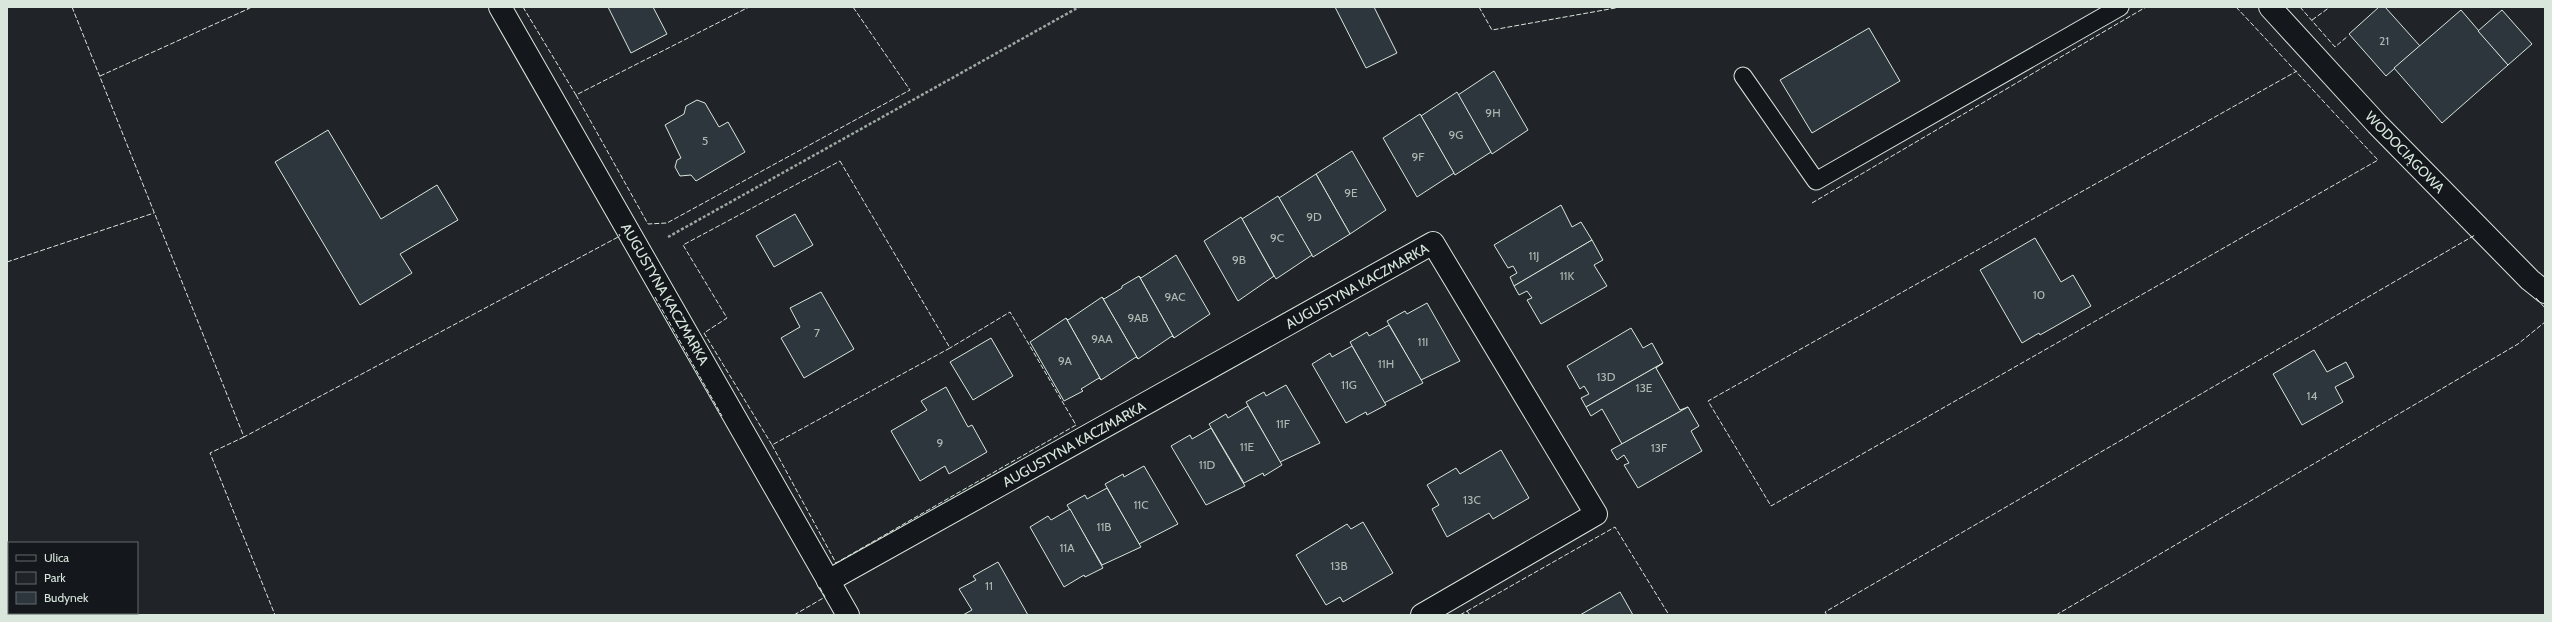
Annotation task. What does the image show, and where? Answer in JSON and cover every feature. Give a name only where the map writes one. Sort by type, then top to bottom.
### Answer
[{"type":"street","name":"AUGUSTYNA KACZMARKA","points":[[500,7],[642,252],[848,615]]},
{"type":"street","name":"WODOCIĄGOWA","points":[[2270,7],[2377,124],[2528,277],[2545,292]]},
{"type":"street","name":"AUGUSTYNA KACZMARKA","points":[[828,581],[1433,243],[1596,514],[1422,615]]},
{"type":"lane","points":[[1743,76],[1816,181],[2120,7]]},
{"type":"path","points":[[642,252],[1079,7]]},
{"type":"green space","points":[[7,7],[2545,7],[2545,615],[7,615]]},
{"type":"building","points":[[608,7],[653,7],[667,34],[631,53]]},
{"type":"building","points":[[1335,7],[1374,7],[1397,53],[1366,68]]},
{"type":"building","points":[[2379,7],[2385,7],[2420,46],[2386,76],[2349,34]]},
{"type":"building","points":[[2461,10],[2508,65],[2442,123],[2394,68]]},
{"type":"building","points":[[2502,10],[2532,44],[2508,65],[2478,31]]},
{"type":"building","points":[[1869,28],[1900,81],[1812,133],[1780,80]]},
{"type":"building","points":[[1494,71],[1528,130],[1492,154],[1458,95]]},
{"type":"building","points":[[1457,92],[1491,152],[1455,175],[1421,116]]},
{"type":"building","points":[[697,100],[705,103],[719,127],[728,122],[745,152],[696,181],[691,175],[680,176],[675,167],[677,160],[681,158],[665,125],[684,114],[686,106]]},
{"type":"building","points":[[1420,114],[1454,173],[1417,197],[1383,138]]},
{"type":"building","points":[[328,130],[381,219],[437,185],[458,220],[400,254],[412,273],[360,305],[275,162]]},
{"type":"building","points":[[1352,151],[1386,210],[1350,234],[1316,174]]},
{"type":"building","points":[[1316,174],[1350,234],[1313,257],[1279,198]]},
{"type":"building","points":[[1278,196],[1312,255],[1276,279],[1242,219]]},
{"type":"building","points":[[1561,205],[1572,227],[1581,222],[1592,240],[1514,286],[1510,277],[1517,273],[1513,266],[1508,268],[1494,245]]},
{"type":"building","points":[[795,214],[813,245],[774,267],[756,236]]},
{"type":"building","points":[[1241,217],[1274,276],[1238,301],[1204,241]]},
{"type":"building","points":[[2035,238],[2061,282],[2073,275],[2091,306],[2040,335],[2039,333],[2022,343],[1980,270]]},
{"type":"building","points":[[1592,240],[1603,260],[1594,265],[1607,286],[1541,324],[1527,300],[1532,298],[1527,291],[1519,295],[1514,286]]},
{"type":"building","points":[[1176,255],[1210,314],[1174,338],[1139,276],[1141,278]]},
{"type":"building","points":[[1139,276],[1174,338],[1172,336],[1138,359],[1102,297],[1104,299]]},
{"type":"building","points":[[821,292],[854,349],[804,378],[781,338],[800,327],[790,308]]},
{"type":"building","points":[[1102,297],[1138,359],[1136,357],[1101,380],[1066,318],[1068,320]]},
{"type":"building","points":[[1427,303],[1460,361],[1421,380],[1387,321],[1405,311],[1407,314]]},
{"type":"building","points":[[1066,318],[1101,380],[1099,378],[1081,389],[1083,391],[1064,401],[1030,342]]},
{"type":"building","points":[[1389,325],[1423,383],[1384,403],[1350,342],[1367,332],[1369,336]]},
{"type":"building","points":[[1631,328],[1643,348],[1652,343],[1663,363],[1586,407],[1581,398],[1589,394],[1584,386],[1580,389],[1567,366]]},
{"type":"building","points":[[991,338],[1013,376],[973,400],[950,362]]},
{"type":"building","points":[[1352,346],[1386,405],[1367,415],[1366,412],[1346,423],[1312,364],[1330,353],[1332,357]]},
{"type":"building","points":[[2314,350],[2327,372],[2346,362],[2354,377],[2335,387],[2343,402],[2302,425],[2273,374]]},
{"type":"building","points":[[1663,363],[1656,368],[1680,410],[1688,407],[1622,444],[1602,409],[1591,416],[1586,407]]},
{"type":"building","points":[[1286,385],[1320,443],[1280,462],[1246,402],[1264,392],[1266,396]]},
{"type":"building","points":[[946,387],[968,427],[972,425],[987,452],[949,474],[945,466],[920,481],[891,431],[927,410],[921,401]]},
{"type":"building","points":[[1248,406],[1282,465],[1264,476],[1263,473],[1244,483],[1209,424],[1226,414],[1228,418]]},
{"type":"building","points":[[1688,407],[1699,426],[1691,431],[1702,451],[1638,488],[1624,465],[1629,463],[1624,455],[1617,460],[1611,450]]},
{"type":"building","points":[[1211,428],[1245,486],[1206,505],[1171,446],[1190,435],[1192,439]]},
{"type":"building","points":[[1501,450],[1529,498],[1493,519],[1489,513],[1447,537],[1432,509],[1439,505],[1427,485],[1456,468],[1460,474]]},
{"type":"building","points":[[1144,466],[1178,524],[1139,544],[1105,484],[1123,474],[1124,477]]},
{"type":"building","points":[[1107,488],[1141,547],[1102,565],[1067,505],[1085,495],[1087,499]]},
{"type":"building","points":[[1070,509],[1103,568],[1085,577],[1084,575],[1064,587],[1030,527],[1048,516],[1051,520]]},
{"type":"building","points":[[1363,522],[1393,573],[1343,602],[1340,597],[1326,605],[1296,555],[1347,524],[1351,529]]},
{"type":"building","points":[[998,562],[1028,615],[963,615],[972,610],[959,589],[976,580],[973,576]]},
{"type":"building","points":[[1620,592],[1633,615],[1580,615]]},
{"type":"fence","points":[[72,7],[244,437],[620,236],[619,234]]},
{"type":"fence","points":[[247,7],[248,9],[252,7]]},
{"type":"fence","points":[[523,7],[576,95],[749,7]]},
{"type":"fence","points":[[576,95],[648,224],[667,223],[910,90],[853,7]]},
{"type":"fence","points":[[1479,7],[1492,30],[1621,7]]},
{"type":"fence","points":[[1812,203],[2146,7]]},
{"type":"fence","points":[[2236,7],[2272,45],[2289,64],[2307,84],[2342,122],[2378,160],[1771,506],[1708,401],[2297,71]]},
{"type":"fence","points":[[2300,7],[2335,47],[2348,36]]},
{"type":"fence","points":[[2312,20],[2330,7]]},
{"type":"fence","points":[[100,76],[248,9]]},
{"type":"fence","points":[[840,161],[950,348],[772,445],[704,333],[727,318],[683,245],[840,161]]},
{"type":"fence","points":[[7,262],[154,213]]},
{"type":"fence","points":[[1827,615],[1825,612],[2475,235]]},
{"type":"fence","points":[[655,297],[722,416]]},
{"type":"fence","points":[[2536,298],[2545,308]]},
{"type":"fence","points":[[772,445],[836,563],[1076,425],[1010,312],[950,348]]},
{"type":"fence","points":[[2056,615],[2518,344],[2545,322]]},
{"type":"fence","points":[[244,437],[210,453],[275,615]]},
{"type":"fence","points":[[1467,611],[1615,527],[1669,615]]},
{"type":"fence","points":[[794,615],[825,597],[819,586]]},
{"type":"fence","points":[[1460,615],[1467,611],[1470,615]]}]
